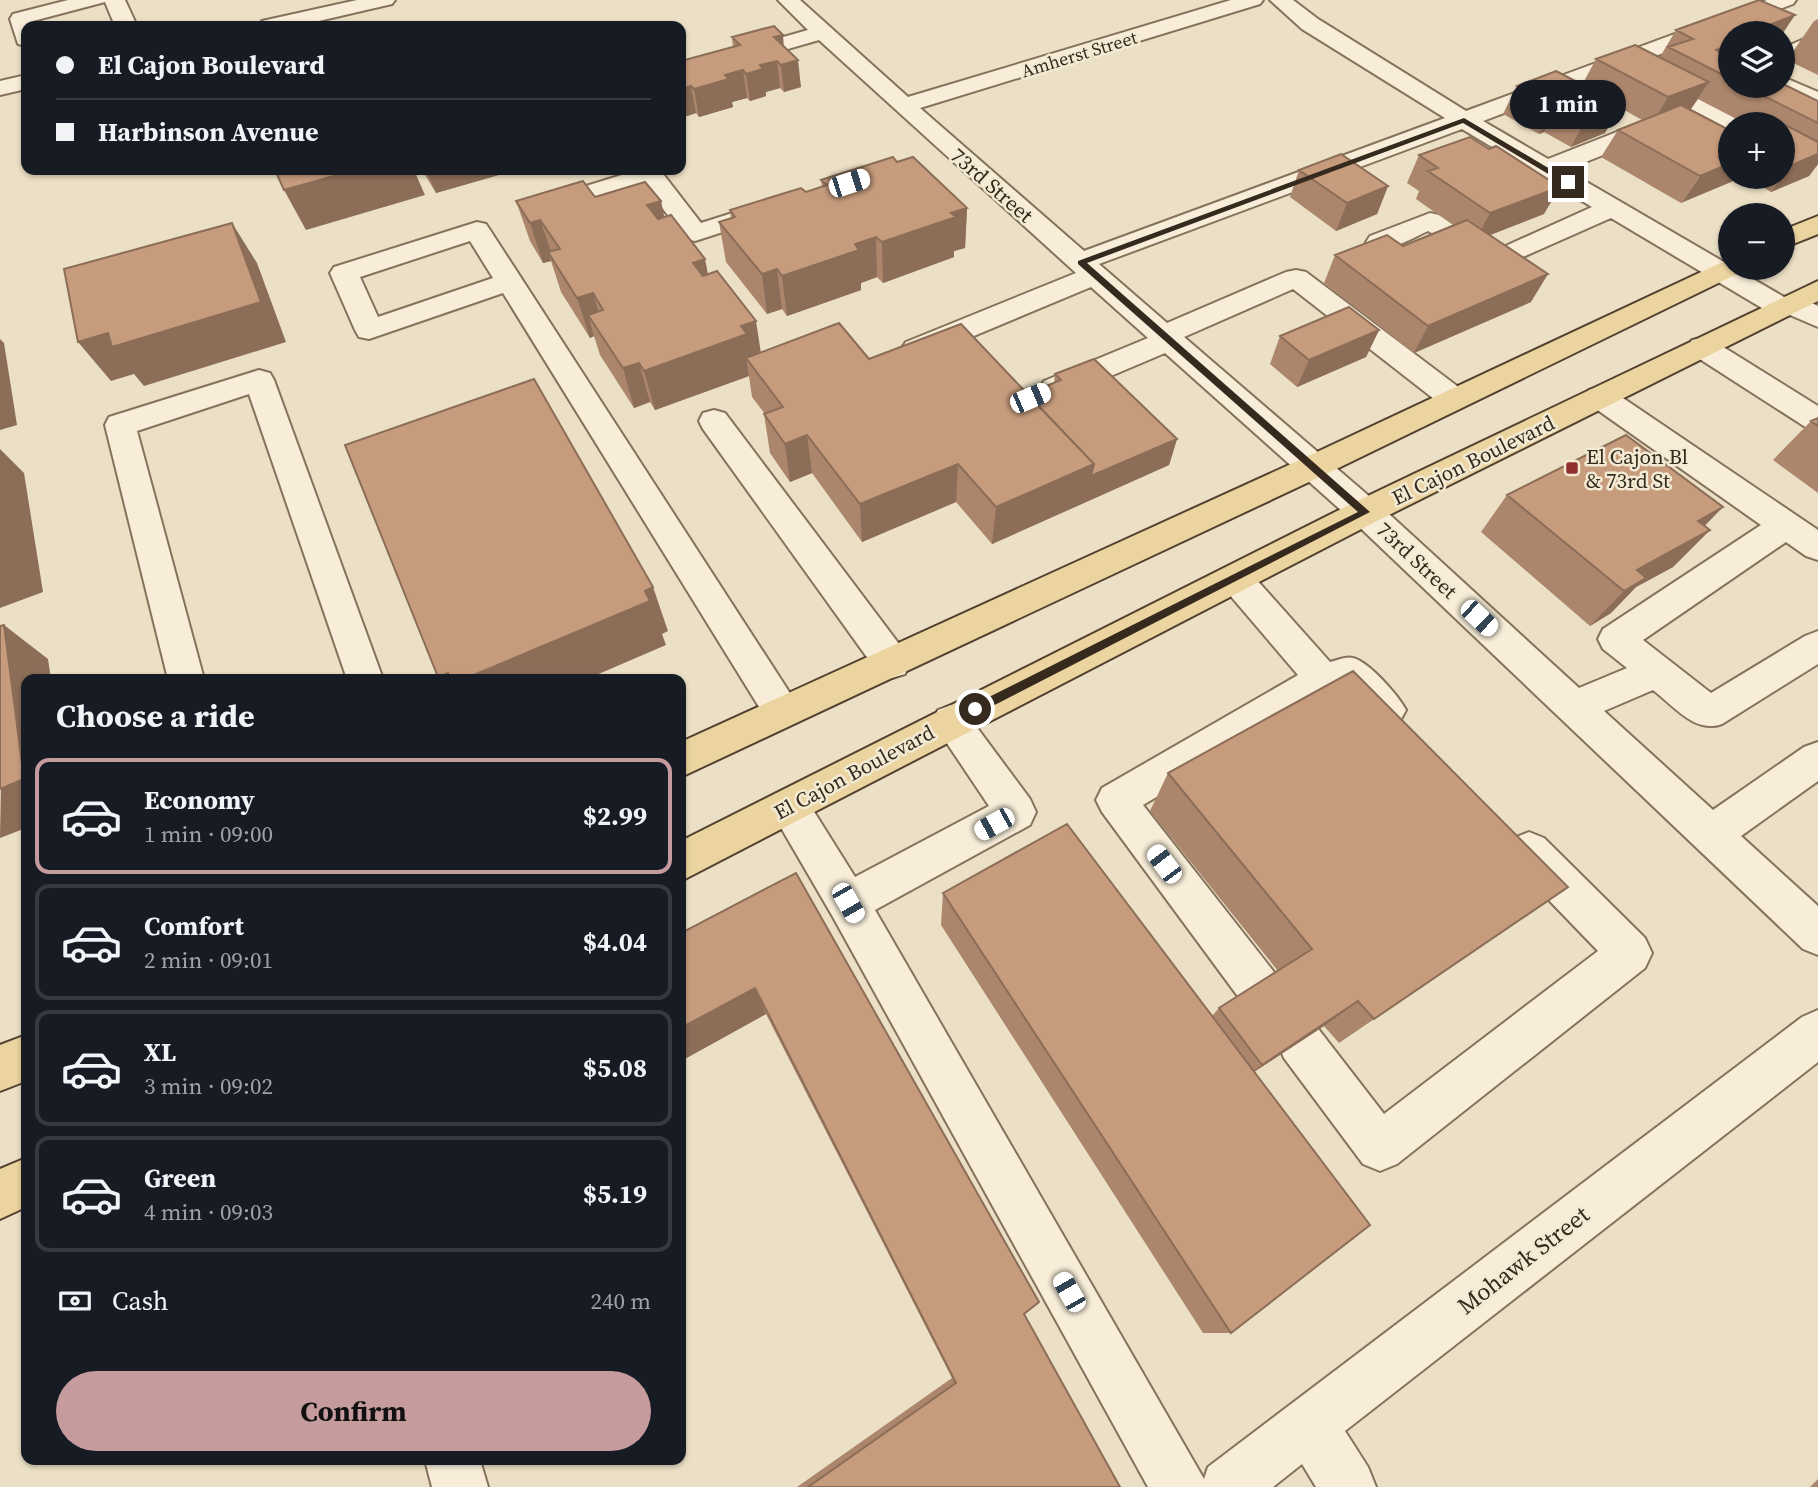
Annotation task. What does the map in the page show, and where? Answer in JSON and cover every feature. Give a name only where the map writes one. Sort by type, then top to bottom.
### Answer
[{"type":"main road","points":[[1795,235],[1818,224]]},
{"type":"main road","points":[[686,758],[1313,467],[1718,272]]},
{"type":"main road","name":"El Cajon Boulevard","points":[[686,859],[951,721],[1365,512],[1818,290]]},
{"type":"main road","points":[[0,1068],[21,1060]]},
{"type":"main road","points":[[0,1194],[21,1184]]},
{"type":"street","points":[[22,21],[26,16],[96,0]]},
{"type":"street","points":[[116,0],[124,21]]},
{"type":"street","name":"73rd Street","points":[[788,0],[952,150],[1365,512],[1818,934]]},
{"type":"street","name":"Amherst Street","points":[[904,106],[1253,0]]},
{"type":"street","points":[[1280,0],[1310,24],[1464,120],[1611,208],[1718,265]]},
{"type":"street","points":[[893,358],[1088,269],[1464,120],[1786,0]]},
{"type":"street","points":[[300,21],[386,6]]},
{"type":"street","points":[[686,72],[823,32]]},
{"type":"street","points":[[1795,51],[1818,40]]},
{"type":"street","points":[[0,88],[21,83]]},
{"type":"street","points":[[1795,90],[1818,101]]},
{"type":"street","points":[[1697,103],[1718,115]]},
{"type":"street","points":[[1705,130],[1718,127]]},
{"type":"street","points":[[1546,169],[1641,131]]},
{"type":"street","points":[[926,158],[952,150]]},
{"type":"street","points":[[523,213],[647,175]]},
{"type":"street","points":[[651,175],[695,233],[798,200]]},
{"type":"street","points":[[1379,242],[1430,221],[1497,260],[1611,208]]},
{"type":"street","points":[[509,282],[369,330],[344,273],[477,230],[782,712]]},
{"type":"street","points":[[1030,398],[1296,278],[1454,399]]},
{"type":"street","points":[[1743,280],[1787,306],[1818,318]]},
{"type":"street","points":[[1702,347],[1818,420]]},
{"type":"street","points":[[185,674],[120,425],[259,380],[363,674]]},
{"type":"street","points":[[1600,397],[1818,547]]},
{"type":"street","points":[[714,421],[892,663]]},
{"type":"street","points":[[1786,525],[1616,639],[1709,713],[1818,646]]},
{"type":"street","points":[[1235,578],[1323,679]]},
{"type":"street","points":[[1261,992],[1116,800],[1323,679],[1349,672],[1417,740]]},
{"type":"street","points":[[1575,706],[1657,672]]},
{"type":"street","points":[[848,903],[1016,812],[951,721]]},
{"type":"street","points":[[1711,834],[1818,760]]},
{"type":"street","points":[[789,807],[848,903],[1179,1487]]},
{"type":"street","points":[[1300,1042],[1380,1147],[1630,953],[1504,827]]},
{"type":"street","name":"Mohawk Street","points":[[1228,1487],[1818,1033]]},
{"type":"street","points":[[1309,1425],[1348,1487]]},
{"type":"street","points":[[454,1465],[460,1487]]},
{"type":"building","points":[[1759,0],[1795,15],[1779,21],[1718,21],[1718,72],[1668,47],[1693,39],[1676,30]]},
{"type":"building","points":[[774,26],[783,35],[774,37],[798,60],[781,65],[777,61],[760,65],[763,69],[746,74],[743,70],[725,75],[729,79],[694,89],[691,86],[686,88],[686,60],[740,45],[732,37]]},
{"type":"building","points":[[1635,45],[1709,82],[1668,97],[1596,59]]},
{"type":"building","points":[[1556,71],[1621,105],[1586,119],[1559,104],[1554,107],[1517,86]]},
{"type":"building","points":[[1795,90],[1818,101],[1818,123],[1768,98],[1795,98]]},
{"type":"building","points":[[1681,105],[1718,124],[1718,168],[1700,176],[1618,130]]},
{"type":"building","points":[[1795,130],[1818,142],[1818,154],[1795,164]]},
{"type":"building","points":[[1470,137],[1489,149],[1496,146],[1560,187],[1490,213],[1428,171],[1438,168],[1419,155]]},
{"type":"building","points":[[1341,154],[1388,186],[1347,203],[1299,170]]},
{"type":"building","points":[[893,157],[897,162],[913,157],[967,208],[951,213],[956,217],[882,242],[876,237],[855,244],[859,250],[782,276],[777,269],[762,274],[719,222],[735,217],[730,210],[801,188],[806,192],[827,185],[821,180]]},
{"type":"building","points":[[277,175],[337,175],[284,190]]},
{"type":"building","points":[[583,181],[595,197],[645,182],[661,201],[647,205],[658,219],[671,215],[705,259],[693,263],[703,276],[717,271],[756,321],[741,326],[747,334],[644,371],[639,363],[623,368],[588,315],[603,310],[593,293],[577,298],[548,252],[560,249],[540,220],[530,223],[516,201]]},
{"type":"building","points":[[1467,220],[1548,274],[1428,326],[1335,255],[1387,235],[1403,246]]},
{"type":"building","points":[[232,223],[261,302],[112,347],[108,333],[78,342],[64,269]]},
{"type":"building","points":[[1349,307],[1379,330],[1309,360],[1280,336]]},
{"type":"building","points":[[839,323],[869,359],[961,324],[1094,464],[996,507],[958,464],[860,504],[807,435],[785,444],[764,414],[783,407],[746,358]]},
{"type":"building","points":[[1094,359],[1177,439],[1091,476],[1094,464],[1027,394],[1061,380],[1055,374]]},
{"type":"building","points":[[534,379],[653,587],[645,591],[650,601],[476,674],[437,674],[345,445]]},
{"type":"building","points":[[1626,435],[1723,507],[1698,521],[1710,530],[1637,570],[1646,578],[1624,591],[1507,495]]},
{"type":"building","points":[[4,625],[21,756],[21,780],[0,789],[0,626]]},
{"type":"building","points":[[1353,671],[1568,887],[1374,1019],[1358,1001],[1262,1065],[1219,1008],[1312,949],[1168,773]]},
{"type":"building","points":[[1067,824],[1370,1225],[1231,1333],[943,893]]},
{"type":"building","points":[[796,873],[1039,1302],[1024,1314],[1120,1487],[808,1487],[956,1383],[755,988],[686,1025],[686,930]]},
{"type":"place","name":"El Cajon Bl & 73rd St","points":[[1572,468]]},
{"type":"route","points":[[975,709],[1365,512],[1081,262],[1464,120],[1568,182]]}]
